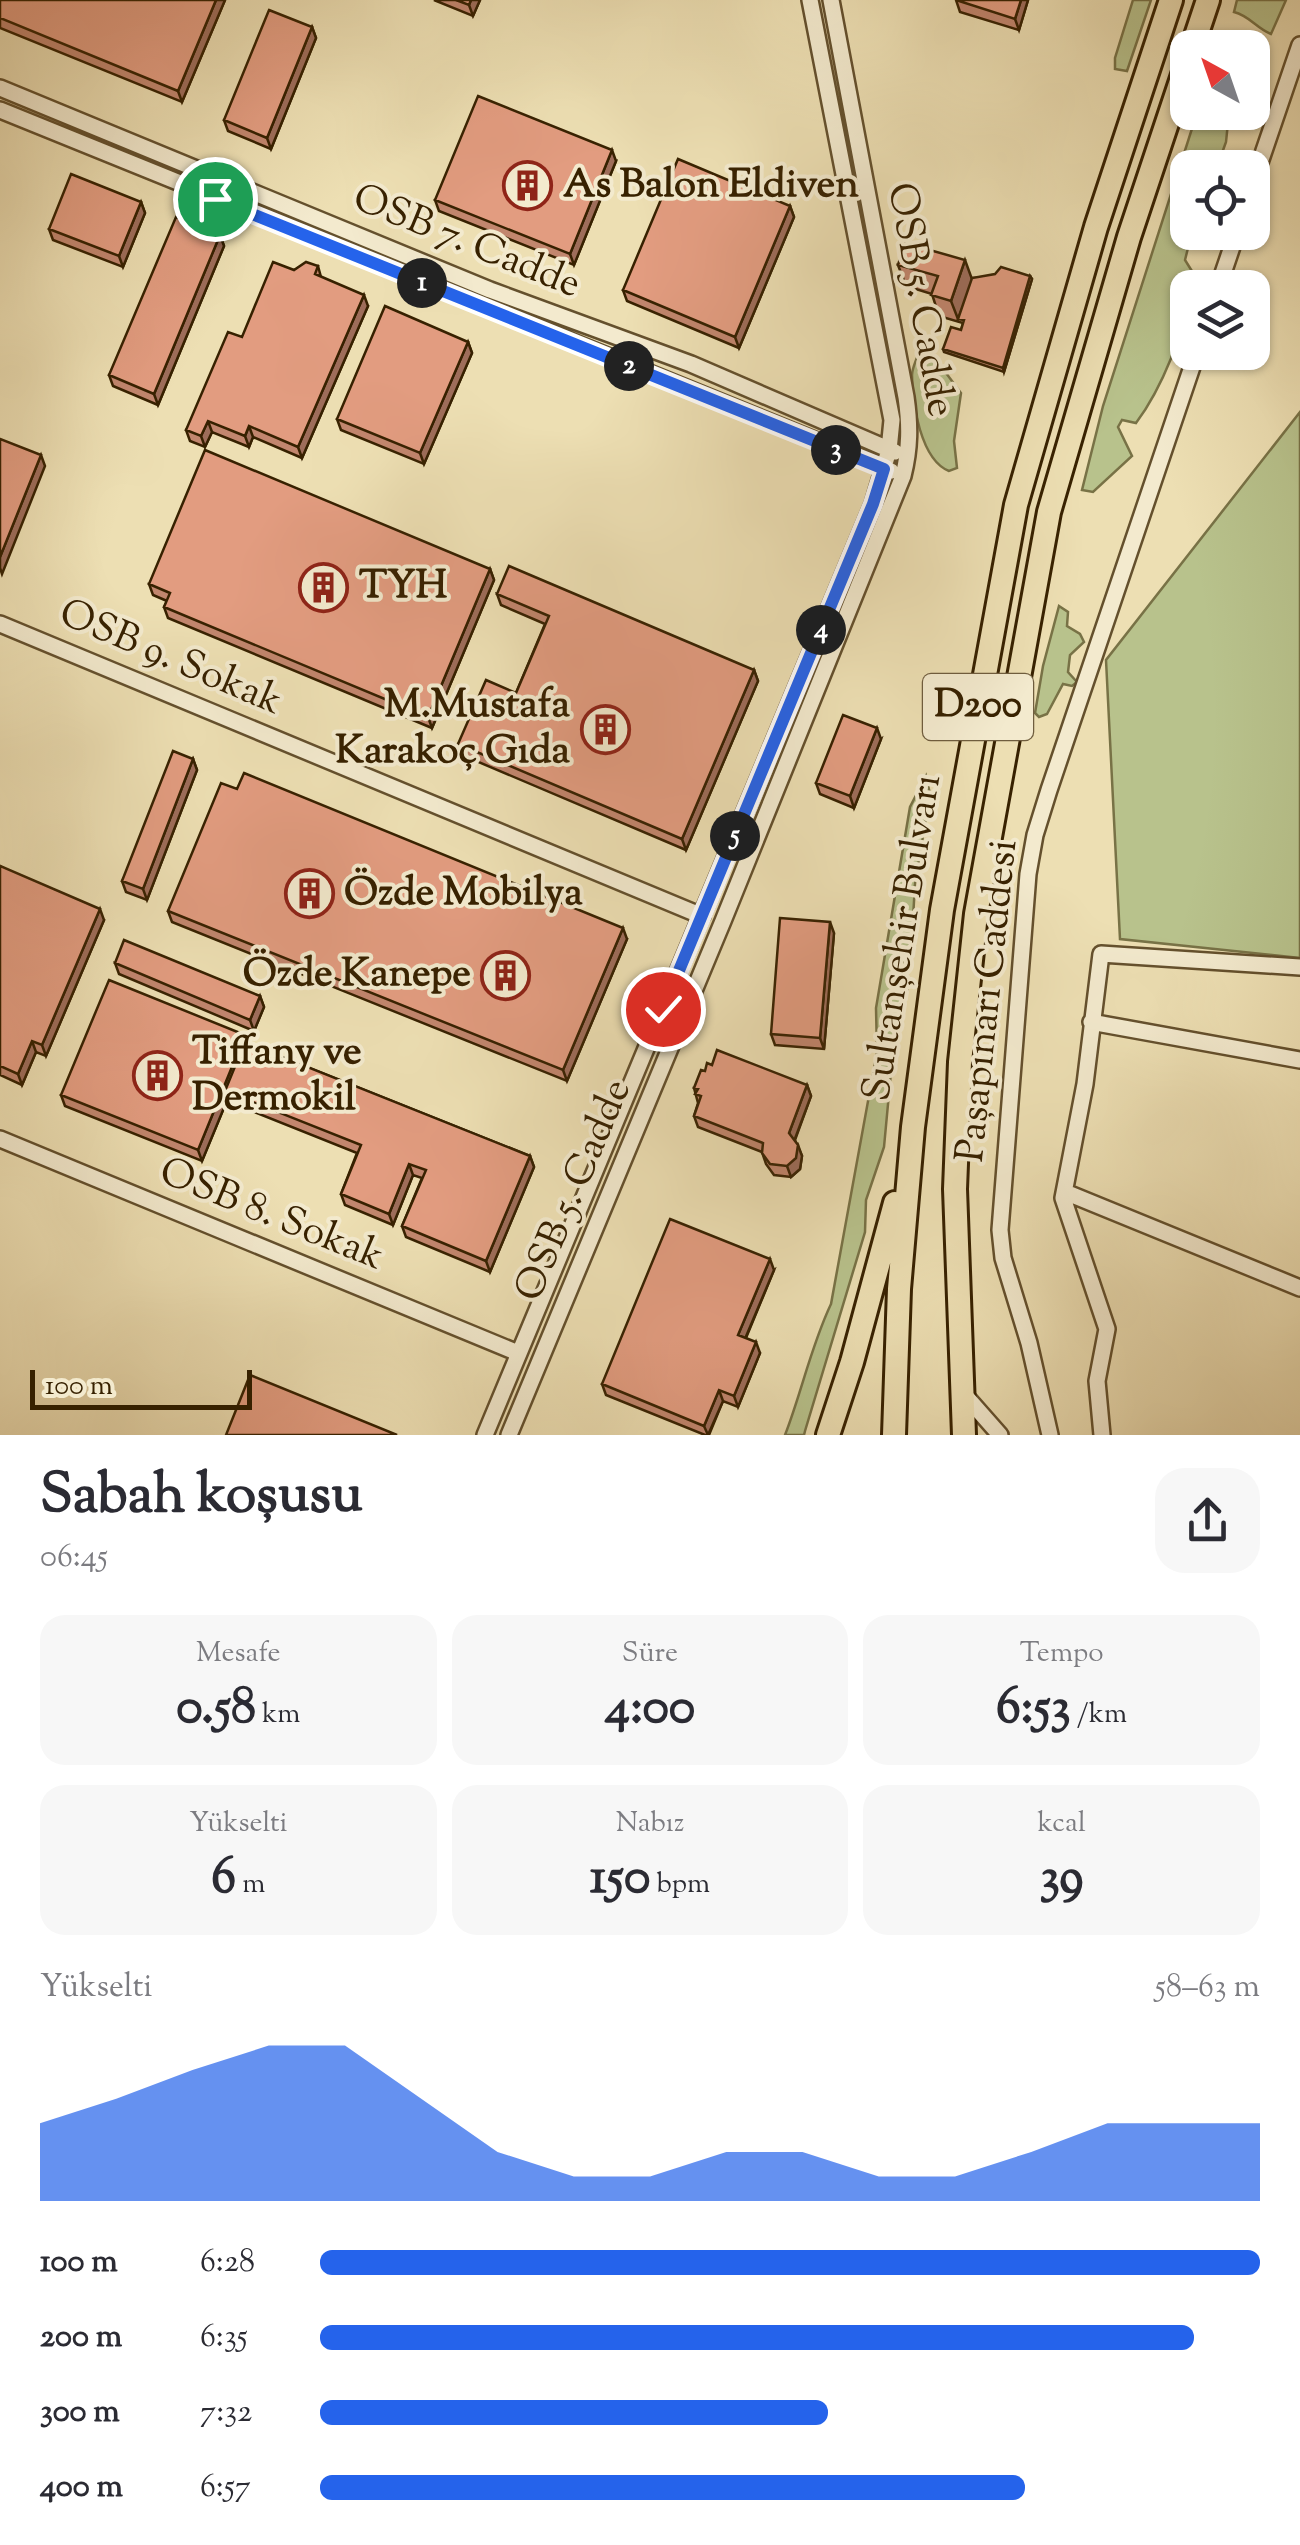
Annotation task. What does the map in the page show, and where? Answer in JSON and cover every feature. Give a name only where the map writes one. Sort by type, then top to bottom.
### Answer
[{"type":"highway","name":"Sultanşehir Bulvarı","points":[[894,1435],[899,1289],[913,1126],[942,910],[1016,505],[1096,226],[1171,0]]},
{"type":"highway","points":[[1198,30],[1208,0]]},
{"type":"highway","name":"Sultanşehir Bulvarı","points":[[964,1435],[955,1190],[960,1062],[976,914],[1049,512],[1128,236],[1170,113]]},
{"type":"highway","points":[[828,1435],[886,1241],[913,1126]]},
{"type":"street","points":[[485,1435],[873,504],[889,450],[892,420],[810,0]]},
{"type":"street","name":"OSB 5. Cadde","points":[[509,1435],[723,921],[908,457],[911,432],[906,396],[831,0]]},
{"type":"street","points":[[1264,150],[1300,45]]},
{"type":"street","name":"OSB 7. Cadde","points":[[0,88],[490,290],[691,364],[908,457]]},
{"type":"street","name":"OSB 7. Cadde","points":[[0,110],[903,476]]},
{"type":"street","name":"Paşapınarı Caddesi","points":[[1050,1435],[1029,1344],[1003,1258],[1000,1230],[1028,874],[1049,790],[1190,370]]},
{"type":"street","name":"OSB 9. Sokak","points":[[0,624],[702,916]]},
{"type":"street","points":[[1102,1435],[1097,1381],[1107,1329],[1064,1205],[1085,1084],[1101,954],[1300,967]]},
{"type":"street","points":[[1091,1022],[1300,1060]]},
{"type":"street","name":"OSB 8. Sokak","points":[[0,1139],[518,1353]]},
{"type":"street","points":[[1065,1192],[1300,1288]]},
{"type":"street","points":[[962,1392],[1000,1435]]},
{"type":"green space","points":[[1133,0],[1151,0],[1127,71],[1115,69],[1115,58]]},
{"type":"green space","points":[[1237,0],[1286,0],[1271,34],[1234,12]]},
{"type":"green space","points":[[1192,130],[1227,130],[1223,150],[1185,150]]},
{"type":"green space","points":[[1170,197],[1170,250],[1188,250],[1185,260],[1191,270],[1170,270],[1170,360],[1136,423],[1122,420],[1118,427],[1132,456],[1093,492],[1082,490],[1103,406]]},
{"type":"green space","points":[[932,349],[961,393],[954,441],[957,468],[949,471],[931,455],[916,415],[912,372],[919,351]]},
{"type":"green space","points":[[1300,412],[1300,958],[1120,939],[1106,660]]},
{"type":"green space","points":[[1059,606],[1068,612],[1067,626],[1080,634],[1084,642],[1070,655],[1068,672],[1077,682],[1072,686],[1063,684],[1047,714],[1039,717],[1035,713],[1043,666]]},
{"type":"green space","points":[[926,776],[930,794],[915,884],[912,936],[902,970],[908,988],[894,1040],[884,1147],[866,1200],[865,1232],[804,1435],[785,1435],[831,1304],[877,1052],[876,1008],[910,807]]},
{"type":"building","points":[[0,0],[216,0],[178,91],[0,18]]},
{"type":"building","points":[[956,0],[1021,0],[1015,19]]},
{"type":"building","points":[[269,10],[312,27],[267,138],[224,120]]},
{"type":"building","name":"As Balon Eldiven","points":[[478,96],[612,150],[570,254],[435,200]]},
{"type":"building","points":[[678,159],[790,206],[735,337],[623,290]]},
{"type":"building","points":[[71,174],[141,202],[119,256],[49,229]]},
{"type":"building","points":[[176,217],[220,235],[154,394],[109,375]]},
{"type":"building","points":[[905,243],[965,260],[951,301],[931,295],[938,276],[898,265]]},
{"type":"building","points":[[273,262],[294,270],[306,262],[318,266],[315,274],[364,295],[298,447],[249,426],[245,436],[208,421],[201,436],[186,430],[228,332],[242,337]]},
{"type":"building","points":[[1001,267],[1030,276],[1003,368],[943,349],[951,327],[961,330],[964,320],[958,319],[972,278],[995,274]]},
{"type":"building","points":[[385,306],[468,342],[420,453],[337,419]]},
{"type":"building","points":[[0,439],[41,455],[0,557]]},
{"type":"building","name":"TYH","points":[[205,450],[490,569],[428,717],[164,607],[170,593],[149,584]]},
{"type":"building","name":"M.Mustafa Karakoç Gıda","points":[[509,566],[754,670],[682,839],[458,744],[486,680],[516,693],[549,616],[497,594]]},
{"type":"building","points":[[843,715],[877,728],[850,796],[816,783]]},
{"type":"building","points":[[173,751],[193,759],[143,889],[122,881]]},
{"type":"building","points":[[244,773],[623,928],[563,1070],[168,911],[221,783],[237,789]]},
{"type":"building","points":[[0,866],[100,909],[42,1045],[32,1041],[18,1074],[0,1066]]},
{"type":"building","points":[[780,918],[830,922],[820,1038],[771,1034]]},
{"type":"building","points":[[124,940],[260,996],[250,1020],[115,963]]},
{"type":"building","name":"Tiffany ve Dermokil","points":[[109,980],[245,1035],[198,1150],[61,1095]]},
{"type":"building","points":[[245,1042],[530,1156],[486,1261],[402,1226],[426,1170],[409,1164],[389,1214],[341,1194],[361,1145],[225,1091]]},
{"type":"building","points":[[717,1050],[807,1085],[789,1133],[798,1145],[796,1158],[787,1166],[770,1164],[762,1153],[763,1143],[694,1116],[701,1096],[695,1094],[698,1089],[694,1088],[701,1070],[705,1071],[707,1063],[712,1065]]},
{"type":"building","points":[[670,1219],[770,1259],[738,1335],[756,1342],[734,1396],[719,1390],[704,1426],[602,1384]]},
{"type":"building","points":[[250,1375],[397,1435],[226,1435]]},
{"type":"place","name":"As Balon Eldiven","points":[[528,186]]},
{"type":"place","name":"TYH","points":[[324,587]]},
{"type":"place","name":"M.Mustafa Karakoç Gıda","points":[[605,729]]},
{"type":"place","name":"Özde Mobilya","points":[[309,894]]},
{"type":"place","name":"Özde Kanepe","points":[[506,975]]},
{"type":"place","name":"Tiffany ve Dermokil","points":[[157,1076]]},
{"type":"route","points":[[215,199],[884,469],[873,504],[663,1009]]}]
